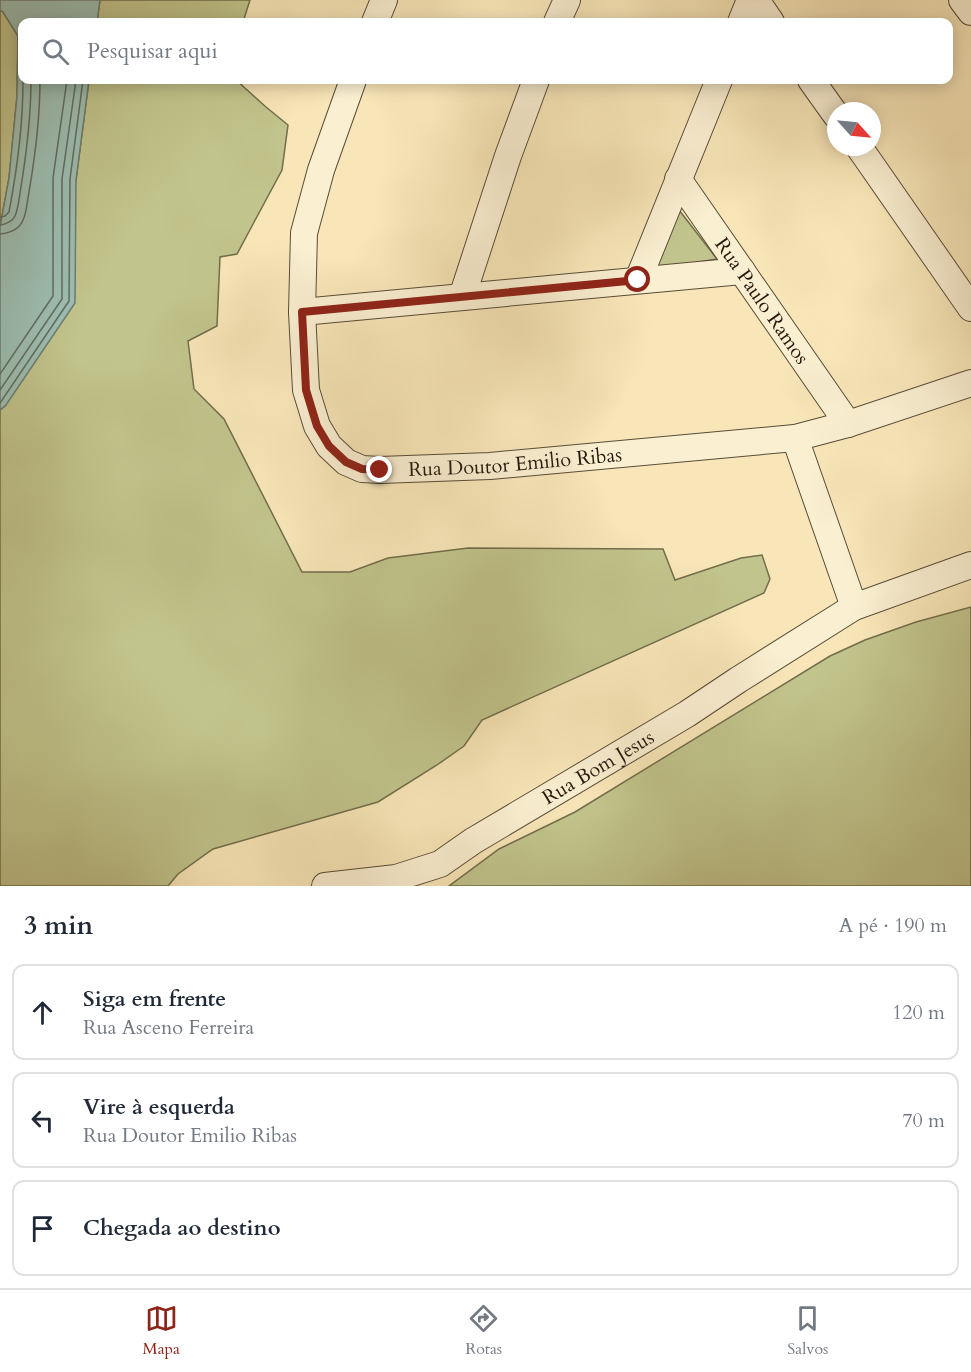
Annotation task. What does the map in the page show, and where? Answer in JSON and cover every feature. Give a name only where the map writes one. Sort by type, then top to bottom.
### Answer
[{"type":"street","points":[[377,18],[384,0]]},
{"type":"street","points":[[559,18],[567,0]]},
{"type":"street","points":[[743,18],[750,0]]},
{"type":"street","points":[[756,0],[768,18]]},
{"type":"street","points":[[962,0],[971,12]]},
{"type":"street","name":"Rua Doutor Emilio Ribas","points":[[352,84],[321,170],[304,233],[302,312],[306,390],[317,426],[329,446],[346,462],[362,469],[490,466],[795,438],[848,424],[971,383]]},
{"type":"street","points":[[462,297],[508,156],[535,84]]},
{"type":"street","points":[[638,280],[716,84]]},
{"type":"street","points":[[814,84],[827,102]]},
{"type":"street","points":[[864,156],[971,308]]},
{"type":"street","name":"Rua Paulo Ramos","points":[[678,179],[848,424]]},
{"type":"street","points":[[302,312],[742,271]]},
{"type":"street","points":[[795,438],[854,607]]},
{"type":"street","name":"Rua Bom Jesus","points":[[325,886],[396,878],[440,864],[473,840],[687,714],[854,607],[971,565]]},
{"type":"green space","points":[[100,0],[250,0],[244,18],[98,18]]},
{"type":"green space","points":[[0,10],[18,36],[17,96],[9,178],[0,227]]},
{"type":"green space","points":[[88,84],[240,84],[288,125],[282,170],[237,254],[220,257],[217,326],[188,341],[194,389],[224,419],[302,572],[350,572],[388,558],[468,548],[663,549],[675,580],[741,558],[762,555],[770,579],[764,593],[482,720],[464,746],[378,802],[213,849],[178,874],[168,886],[0,886],[0,410],[6,405],[76,180]]},
{"type":"green space","points":[[679,210],[717,259],[655,269]]},
{"type":"green space","points":[[971,607],[971,886],[449,886],[499,849],[575,812],[830,656],[865,640],[916,622]]},
{"type":"water","points":[[0,0],[100,0],[98,18],[18,18],[18,36],[0,10]]},
{"type":"water","points":[[18,36],[18,84],[88,84],[76,180],[75,303],[6,405],[0,410],[0,227],[9,178],[17,96]]},
{"type":"route","points":[[380,470],[362,469],[346,462],[329,446],[317,426],[306,390],[302,312],[638,280]]}]
